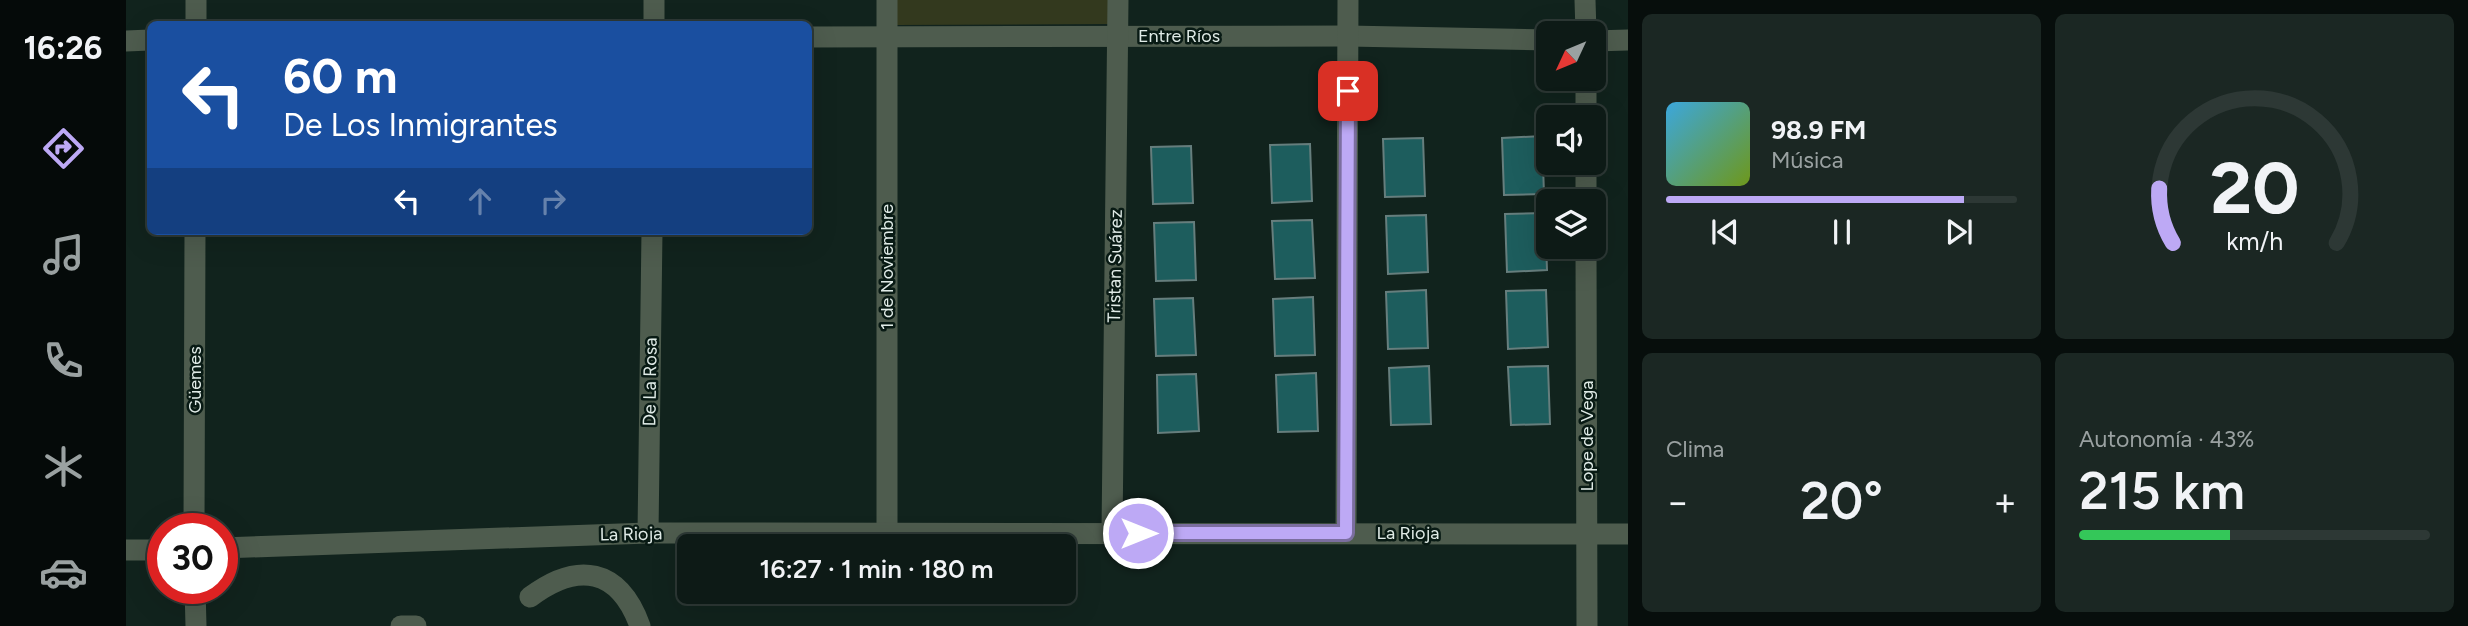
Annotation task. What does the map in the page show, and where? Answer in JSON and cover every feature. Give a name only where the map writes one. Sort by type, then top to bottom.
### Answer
[{"type":"street","points":[[196,0],[196,21]]},
{"type":"street","points":[[654,0],[654,21]]},
{"type":"street","name":"1 de Noviembre","points":[[887,0],[887,534]]},
{"type":"street","name":"Tristan Suárez","points":[[1112,533],[1118,0]]},
{"type":"street","points":[[1346,533],[1348,0]]},
{"type":"street","points":[[1585,0],[1586,21]]},
{"type":"street","name":"Entre Ríos","points":[[812,37],[1348,36],[1536,40]]},
{"type":"street","points":[[126,41],[147,40]]},
{"type":"street","points":[[1606,41],[1628,40]]},
{"type":"street","name":"Güemes","points":[[194,513],[195,235]]},
{"type":"street","name":"De La Rosa","points":[[648,533],[652,235]]},
{"type":"street","name":"Lope de Vega","points":[[1586,259],[1587,626]]},
{"type":"street","name":"La Rioja","points":[[238,547],[648,533],[1628,534]]},
{"type":"street","points":[[126,550],[147,550]]},
{"type":"street","points":[[530,597],[572,574],[588,573],[611,583],[632,604],[640,626]]},
{"type":"street","points":[[195,604],[196,626]]},
{"type":"street","points":[[401,626],[416,626]]},
{"type":"green space","points":[[896,0],[1110,0],[1110,24],[895,25]]},
{"type":"building","points":[[1536,136],[1536,175],[1543,175],[1544,189],[1536,189],[1536,194],[1504,195],[1502,138]]},
{"type":"building","points":[[1423,138],[1425,196],[1385,197],[1383,139]]},
{"type":"building","points":[[1310,144],[1312,201],[1272,203],[1270,145]]},
{"type":"building","points":[[1191,146],[1193,203],[1153,204],[1151,147]]},
{"type":"building","points":[[1536,213],[1536,259],[1547,259],[1547,270],[1507,272],[1505,214]]},
{"type":"building","points":[[1426,215],[1428,272],[1388,274],[1386,216]]},
{"type":"building","points":[[1312,220],[1315,278],[1275,279],[1272,221]]},
{"type":"building","points":[[1194,222],[1196,280],[1156,281],[1154,223]]},
{"type":"building","points":[[1426,290],[1428,348],[1388,349],[1386,292]]},
{"type":"building","points":[[1546,290],[1548,347],[1508,349],[1506,291]]},
{"type":"building","points":[[1313,297],[1315,355],[1275,356],[1273,299]]},
{"type":"building","points":[[1193,298],[1196,355],[1156,356],[1154,299]]},
{"type":"building","points":[[1429,366],[1431,424],[1391,425],[1389,368]]},
{"type":"building","points":[[1548,366],[1550,424],[1511,425],[1508,367]]},
{"type":"building","points":[[1316,373],[1318,431],[1278,432],[1276,375]]},
{"type":"building","points":[[1196,374],[1199,431],[1158,433],[1157,375]]},
{"type":"route","points":[[1138,533],[1346,533],[1348,91]]}]
